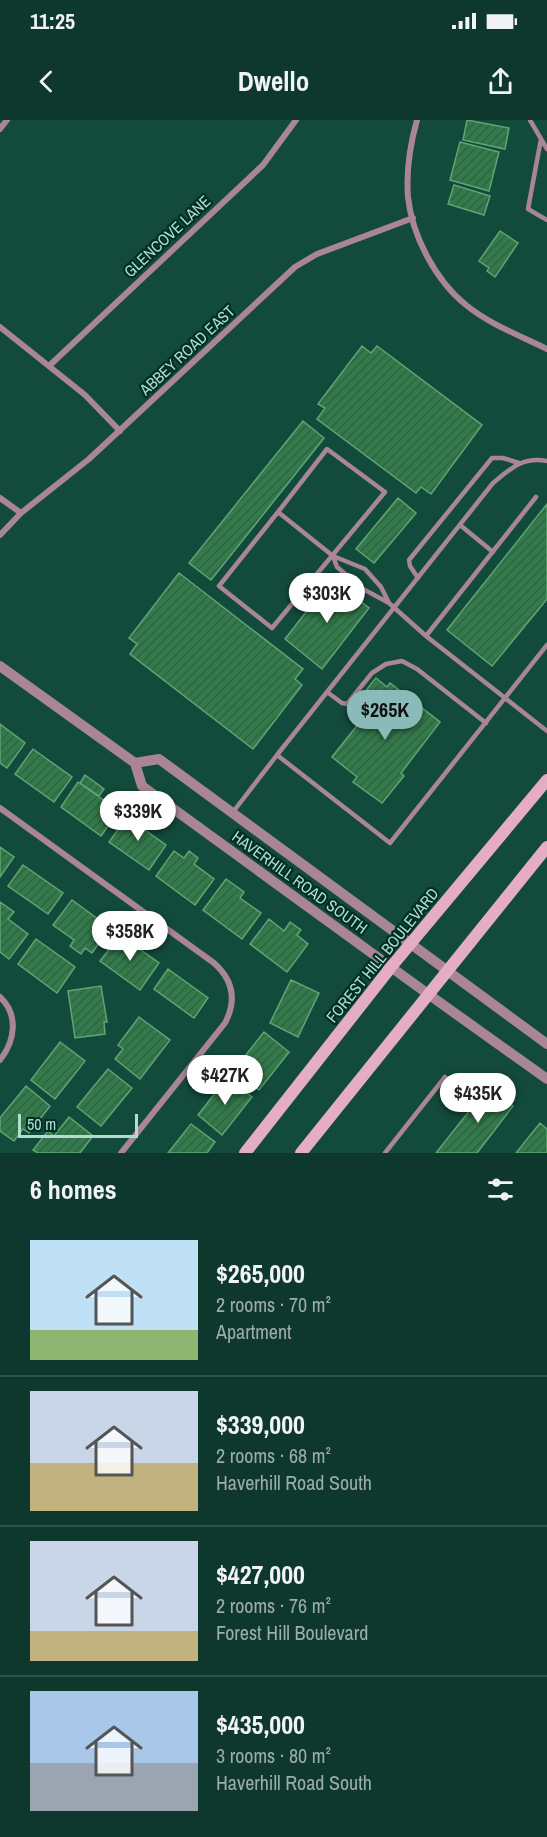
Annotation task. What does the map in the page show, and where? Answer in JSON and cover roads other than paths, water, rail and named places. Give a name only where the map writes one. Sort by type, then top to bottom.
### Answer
[{"type":"main road","name":"FOREST HILL BOULEVARD","points":[[245,1153],[391,968],[547,780]]},
{"type":"main road","points":[[301,1153],[547,848]]},
{"type":"street","points":[[0,129],[7,120]]},
{"type":"street","name":"GLENCOVE LANE","points":[[49,366],[263,165],[296,120]]},
{"type":"street","points":[[417,120],[410,148],[408,199],[413,218],[436,271],[450,290],[467,306],[547,349]]},
{"type":"street","name":"ABBEY ROAD EAST","points":[[0,535],[21,513],[120,431],[296,267],[317,254],[413,218]]},
{"type":"street","points":[[0,327],[85,394],[120,431]]},
{"type":"street","points":[[0,498],[21,513]]},
{"type":"street","points":[[0,666],[135,763]]},
{"type":"street","name":"HAVERHILL ROAD SOUTH","points":[[547,1044],[159,759],[135,763],[142,786],[547,1079]]},
{"type":"street","points":[[0,807],[214,963],[229,980],[232,1002],[225,1023],[121,1153]]},
{"type":"street","points":[[0,997],[10,1010],[13,1032],[11,1043],[0,1060]]},
{"type":"lane","points":[[530,120],[547,149]]},
{"type":"lane","points":[[541,139],[528,209],[547,220]]},
{"type":"lane","points":[[327,448],[385,492],[333,556],[272,628],[219,586],[327,448]]},
{"type":"lane","points":[[418,578],[409,560],[492,458],[503,458],[519,463]]},
{"type":"lane","points":[[231,814],[493,483],[519,463],[539,459],[547,461]]},
{"type":"lane","points":[[426,636],[536,498]]},
{"type":"lane","points":[[278,512],[333,556],[365,569],[381,587],[389,603]]},
{"type":"lane","points":[[460,525],[493,552]]},
{"type":"lane","points":[[333,556],[337,567],[363,589],[389,603],[426,636],[547,731]]},
{"type":"lane","points":[[277,755],[390,843],[547,645]]},
{"type":"lane","points":[[327,692],[347,704],[372,673],[386,664],[402,661],[417,669],[486,723]]},
{"type":"lane","points":[[386,1153],[445,1077]]}]
